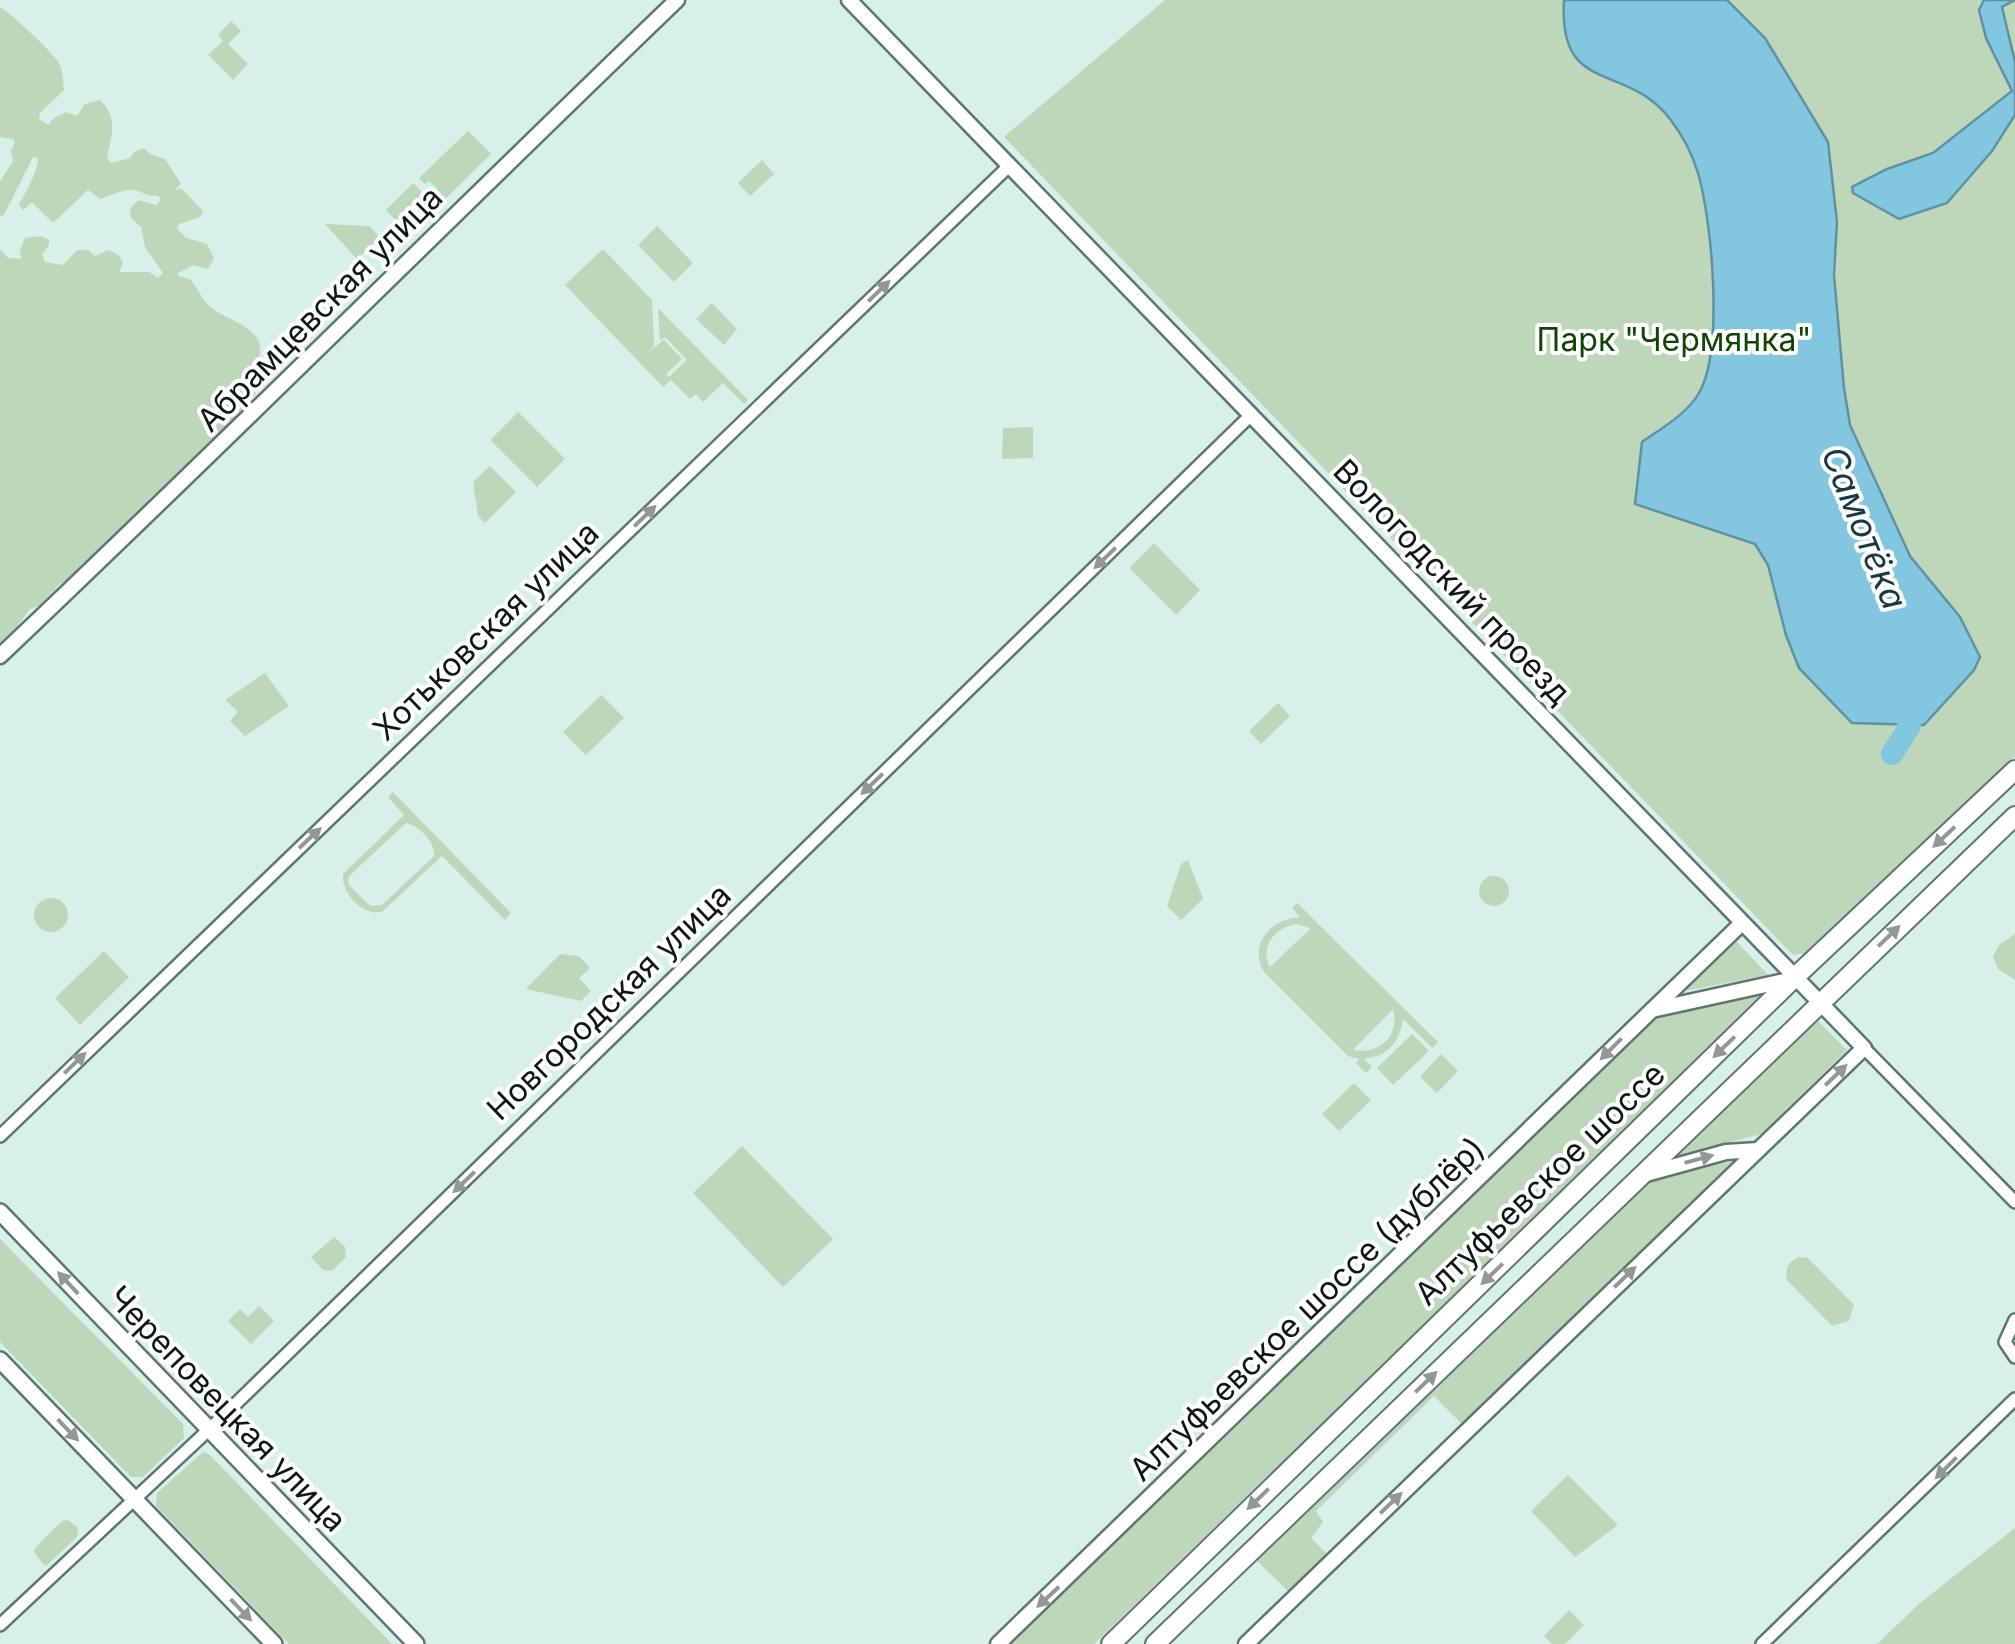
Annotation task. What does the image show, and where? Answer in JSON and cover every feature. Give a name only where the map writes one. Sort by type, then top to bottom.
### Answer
[{"type":"main road","name":"Алтуфьевское шоссе","points":[[1111,1644],[1794,978],[2015,770]]},
{"type":"main road","name":"Алтуфьевское шоссе","points":[[1155,1644],[2015,816]]},
{"type":"main road","name":"Череповецкая улица","points":[[0,1212],[416,1644]]},
{"type":"main road","points":[[0,1360],[274,1644]]},
{"type":"street","name":"Абрамцевская улица","points":[[0,656],[308,362],[430,238],[677,0]]},
{"type":"street","name":"Вологодский проезд","points":[[849,0],[1818,1004],[2015,1202]]},
{"type":"street","name":"Хотьковская улица","points":[[2,1133],[1010,165]]},
{"type":"street","name":"Новгородская улица","points":[[0,1625],[208,1430],[1252,414]]},
{"type":"street","name":"Алтуфьевское шоссе (дублёр)","points":[[998,1644],[1741,924]]},
{"type":"street","points":[[1652,1010],[1794,978]]},
{"type":"street","points":[[1246,1644],[1864,1048]]},
{"type":"street","points":[[1640,1175],[1726,1152],[1758,1150]]},
{"type":"street","points":[[2015,1320],[2005,1342],[2015,1358]]},
{"type":"street","points":[[1762,1644],[2015,1399]]},
{"type":"green space","name":"Парк \"Чермянка\"","points":[[1165,0],[2015,0],[2015,757],[1806,953],[1793,955],[1004,137]]},
{"type":"green space","points":[[0,7],[33,34],[60,65],[64,90],[40,113],[39,119],[48,125],[66,112],[77,116],[85,104],[100,100],[112,120],[107,158],[111,163],[130,158],[144,148],[165,159],[181,184],[175,190],[182,189],[203,211],[200,217],[177,228],[186,238],[207,244],[214,258],[208,269],[193,265],[178,276],[190,279],[214,310],[248,329],[258,341],[260,355],[254,380],[256,394],[216,439],[118,534],[81,564],[78,574],[30,609],[0,644],[0,249],[8,258],[21,259],[25,238],[41,236],[49,240],[42,254],[45,262],[63,265],[77,250],[88,250],[95,256],[109,250],[119,255],[123,263],[119,272],[149,272],[158,278],[163,273],[145,247],[141,227],[131,218],[130,208],[138,200],[156,205],[161,200],[158,196],[128,190],[100,199],[88,190],[53,223],[32,202],[23,210],[19,205],[36,169],[38,158],[33,157],[4,215],[0,216],[0,181],[13,161],[11,151],[15,142],[0,137]]},
{"type":"green space","points":[[231,21],[241,31],[228,44],[248,64],[233,80],[208,55],[223,41],[218,35]]},
{"type":"green space","points":[[468,131],[491,154],[441,203],[432,194],[437,188],[419,178]]},
{"type":"green space","points":[[762,160],[774,174],[750,196],[738,183]]},
{"type":"green space","points":[[413,183],[437,207],[409,234],[386,210]]},
{"type":"green space","points":[[325,224],[369,226],[380,237],[357,259]]},
{"type":"green space","points":[[657,226],[693,263],[674,282],[638,245]]},
{"type":"green space","points":[[603,249],[652,300],[654,346],[646,354],[664,340],[682,359],[666,374],[669,377],[687,360],[665,337],[660,341],[658,308],[748,400],[744,404],[723,383],[703,402],[696,394],[690,399],[671,380],[663,387],[565,285]]},
{"type":"green space","points":[[712,303],[737,329],[724,345],[696,319]]},
{"type":"green space","points":[[518,412],[565,459],[537,487],[490,440]]},
{"type":"green space","points":[[1033,427],[1033,458],[1002,459],[1003,428]]},
{"type":"green space","points":[[490,466],[516,492],[485,523],[478,516],[473,482]]},
{"type":"green space","points":[[1154,543],[1200,590],[1176,615],[1129,568]]},
{"type":"green space","points":[[265,673],[289,706],[245,736],[230,721],[238,712],[225,700]]},
{"type":"green space","points":[[601,695],[624,718],[586,755],[563,732]]},
{"type":"green space","points":[[1278,703],[1290,716],[1261,744],[1249,731]]},
{"type":"green space","points":[[393,792],[511,913],[505,920],[442,856],[382,912],[367,910],[354,902],[345,889],[343,874],[404,815],[388,797]],"holes":[[[406,823],[429,840],[434,856],[382,905],[370,906],[349,885],[348,877]]]},
{"type":"green space","points":[[1188,860],[1203,899],[1181,920],[1167,906],[1181,864]]},
{"type":"green space","points":[[1494,876],[1505,880],[1509,891],[1505,902],[1494,906],[1483,902],[1479,891],[1483,880]]},
{"type":"green space","points":[[51,898],[63,903],[68,915],[63,927],[51,932],[39,927],[34,915],[39,903]]},
{"type":"green space","points":[[1297,903],[1438,1042],[1432,1048],[1403,1019],[1391,1046],[1380,1055],[1364,1059],[1372,1067],[1366,1073],[1356,1063],[1359,1059],[1348,1056],[1264,972],[1261,943],[1280,922],[1300,917],[1292,908]],"holes":[[[1296,924],[1311,928],[1270,967],[1266,952],[1271,939]],[[1393,1009],[1394,1028],[1386,1042],[1372,1050],[1353,1050]]]},
{"type":"green space","points":[[2015,934],[2015,980],[1998,969],[1993,957],[1999,945]]},
{"type":"green space","points":[[1735,940],[1768,975],[1680,992]]},
{"type":"green space","points":[[104,951],[129,977],[80,1025],[55,998]]},
{"type":"green space","points":[[560,954],[579,956],[590,968],[579,978],[591,991],[581,1001],[526,989]]},
{"type":"green space","points":[[1764,994],[1094,1644],[1007,1644],[1655,1016]]},
{"type":"green space","points":[[1815,1018],[1847,1050],[1761,1134],[1669,1158]]},
{"type":"green space","points":[[1412,1034],[1429,1051],[1393,1085],[1377,1068]]},
{"type":"green space","points":[[1441,1054],[1458,1071],[1437,1093],[1420,1077]]},
{"type":"green space","points":[[1354,1083],[1371,1100],[1339,1131],[1322,1114]]},
{"type":"green space","points":[[742,1146],[833,1239],[783,1287],[693,1193]]},
{"type":"green space","points":[[1733,1161],[1462,1424],[1434,1396],[1316,1511],[1323,1522],[1311,1538],[1327,1554],[1288,1591],[1256,1560],[1166,1644],[1647,1181]]},
{"type":"green space","points":[[334,1237],[345,1247],[346,1257],[332,1271],[323,1270],[311,1257]]},
{"type":"green space","points":[[0,1239],[183,1424],[184,1438],[143,1477],[131,1477],[0,1342]]},
{"type":"green space","points":[[1799,1257],[1808,1258],[1854,1305],[1849,1321],[1832,1326],[1787,1280],[1788,1266]]},
{"type":"green space","points":[[259,1306],[274,1321],[251,1344],[228,1321],[240,1309],[248,1317]]},
{"type":"green space","points":[[203,1452],[392,1644],[289,1644],[156,1506],[157,1493]]},
{"type":"green space","points":[[1568,1475],[1618,1525],[1575,1557],[1531,1511]]},
{"type":"green space","points":[[68,1520],[78,1528],[77,1537],[44,1565],[35,1548],[62,1521]]},
{"type":"green space","points":[[2015,1528],[2015,1644],[1877,1644],[1920,1603]]},
{"type":"green space","points":[[1569,1610],[1584,1625],[1565,1644],[1552,1644],[1544,1636]]},
{"type":"water","points":[[1564,0],[1727,0],[1765,38],[1828,142],[1837,222],[1834,275],[1850,425],[1910,556],[1960,617],[1980,657],[1974,670],[1924,725],[1852,723],[1799,668],[1768,565],[1755,544],[1635,504],[1642,442],[1688,408],[1707,373],[1713,317],[1708,222],[1698,173],[1679,132],[1653,101],[1583,65],[1572,51],[1565,31]]},
{"type":"water","points":[[1984,0],[2015,0],[2002,7],[2015,62],[2015,115],[1992,151],[1947,203],[1899,219],[1853,193],[1852,187],[1887,169],[1933,153],[2012,91],[1986,38],[1979,10]]},
{"type":"waterway","name":"Самотёка","points":[[1892,754],[1910,726],[1899,700]]}]
